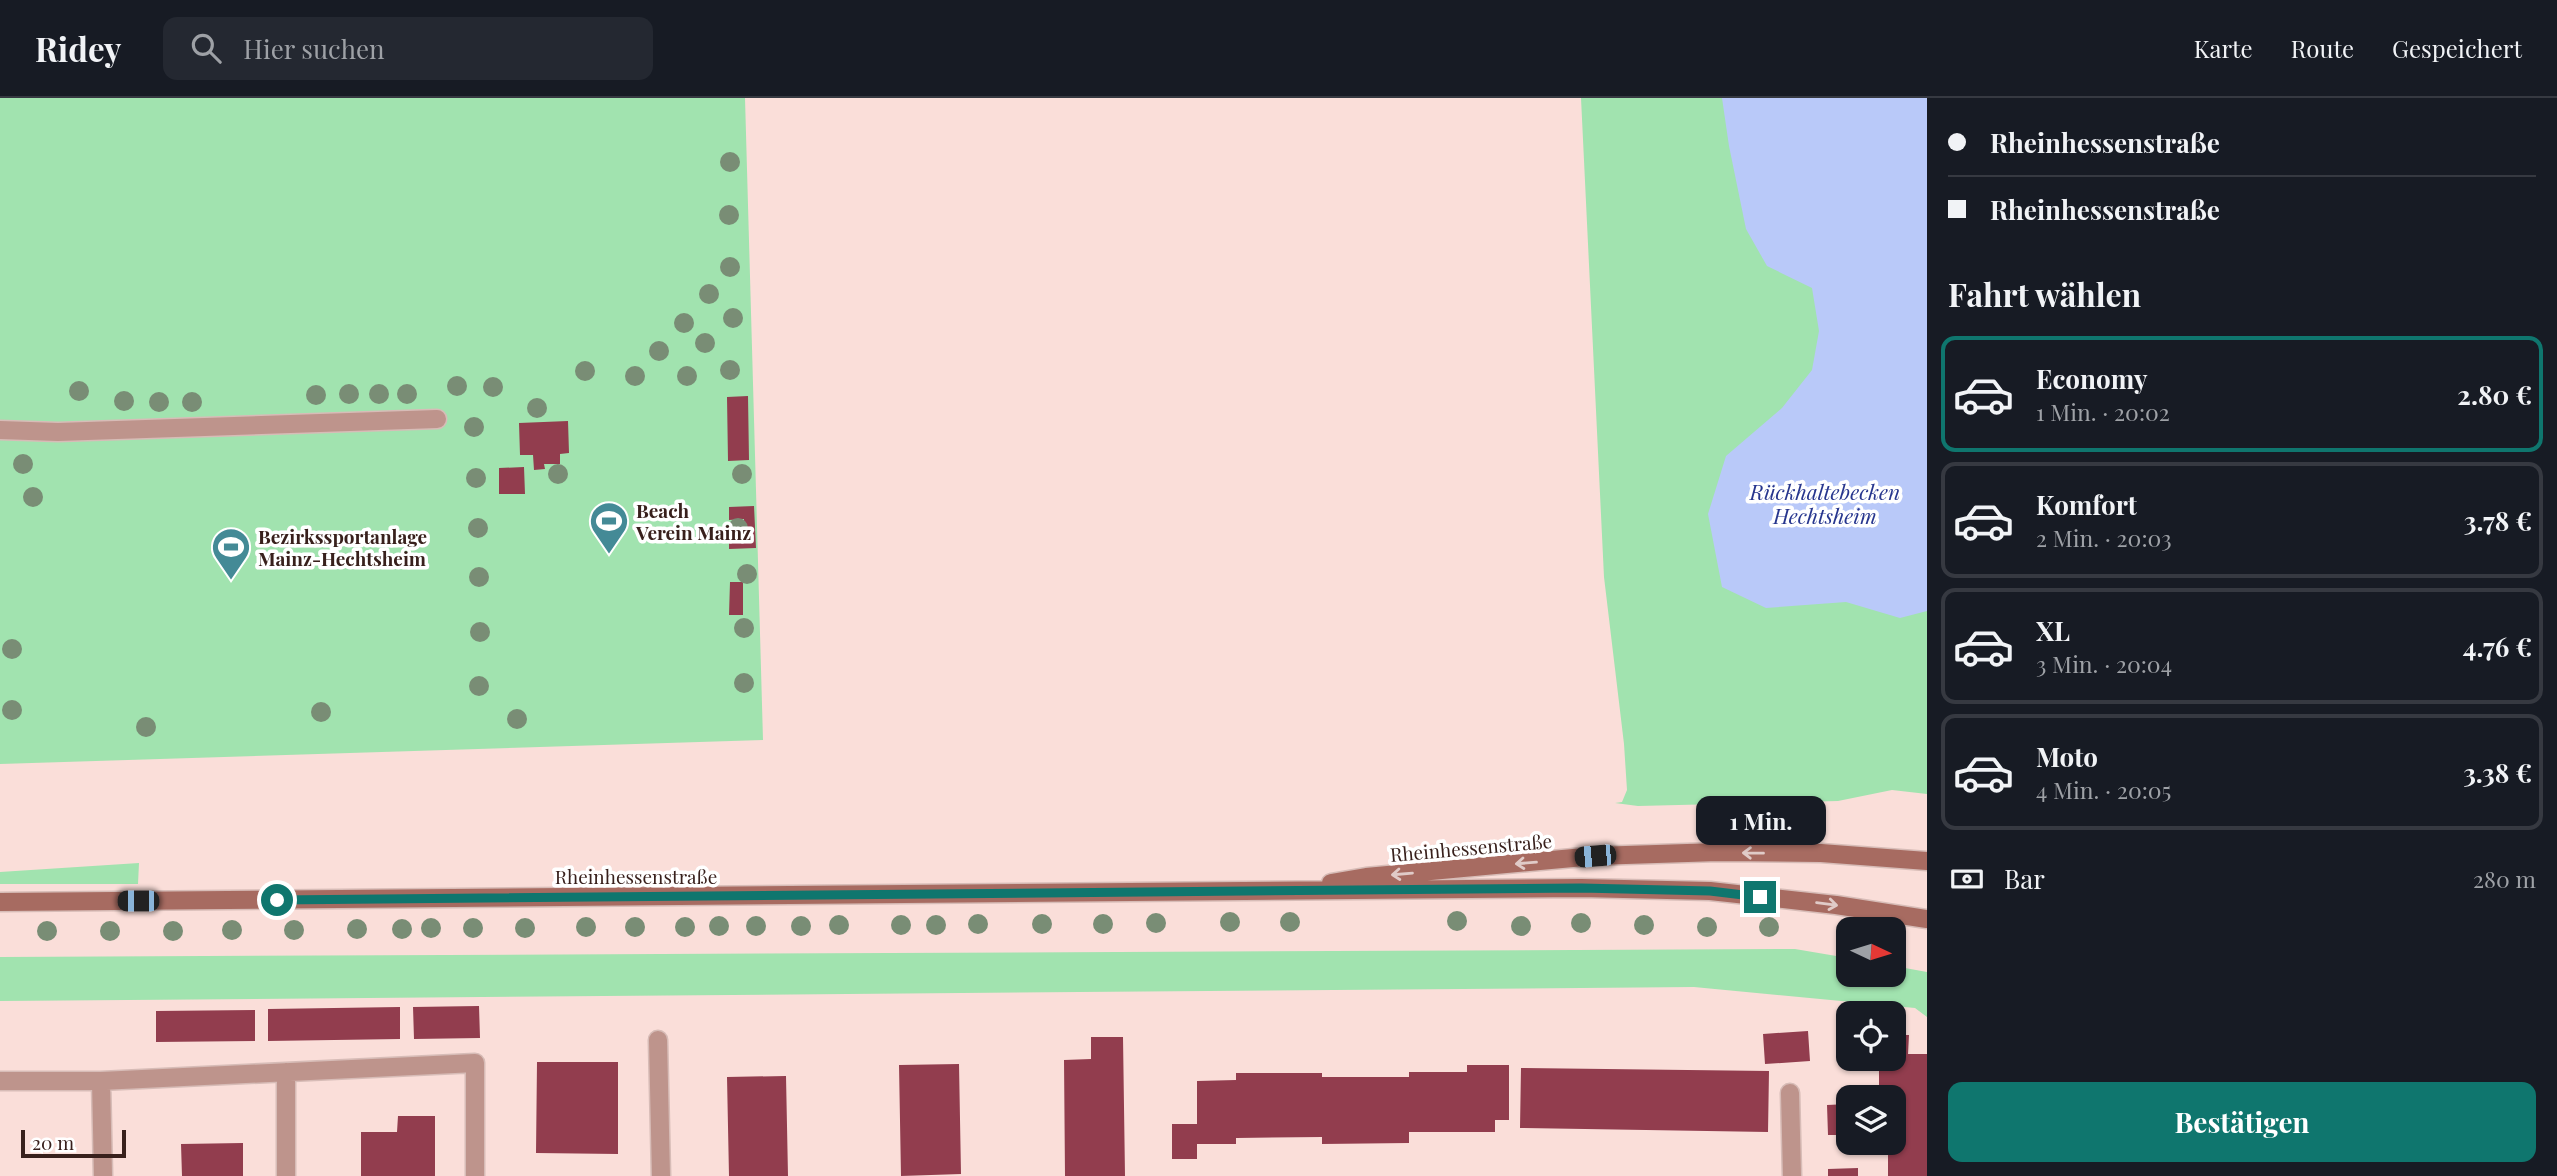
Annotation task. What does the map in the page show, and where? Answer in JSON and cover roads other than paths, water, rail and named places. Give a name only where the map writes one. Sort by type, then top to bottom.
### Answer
[{"type":"main road","name":"Rheinhessenstraße","points":[[1273,893],[1366,877],[1595,856],[1718,852],[1821,853],[1927,861]]},
{"type":"main road","name":"Rheinhessenstraße","points":[[0,902],[1273,893],[1581,888],[1710,891],[1836,905],[1927,919]]},
{"type":"street","points":[[0,430],[58,432],[437,419]]},
{"type":"street","points":[[658,1040],[660,1176]]},
{"type":"street","points":[[0,1081],[101,1081],[475,1063],[475,1176]]},
{"type":"street","points":[[286,1072],[286,1176]]},
{"type":"street","points":[[101,1081],[103,1176]]},
{"type":"street","points":[[1790,1093],[1792,1176]]},
{"type":"water","name":"Rückhaltebecken Hechtsheim","points":[[1722,98],[1927,98],[1927,611],[1900,618],[1846,602],[1766,608],[1722,587],[1708,514],[1726,456],[1782,408],[1812,370],[1819,331],[1812,288],[1767,266],[1746,229]]},
{"type":"place","name":"Beach Verein Mainz","points":[[609,555]]},
{"type":"place","name":"Bezirkssportanlage Mainz-Hechtsheim","points":[[231,581]]}]
